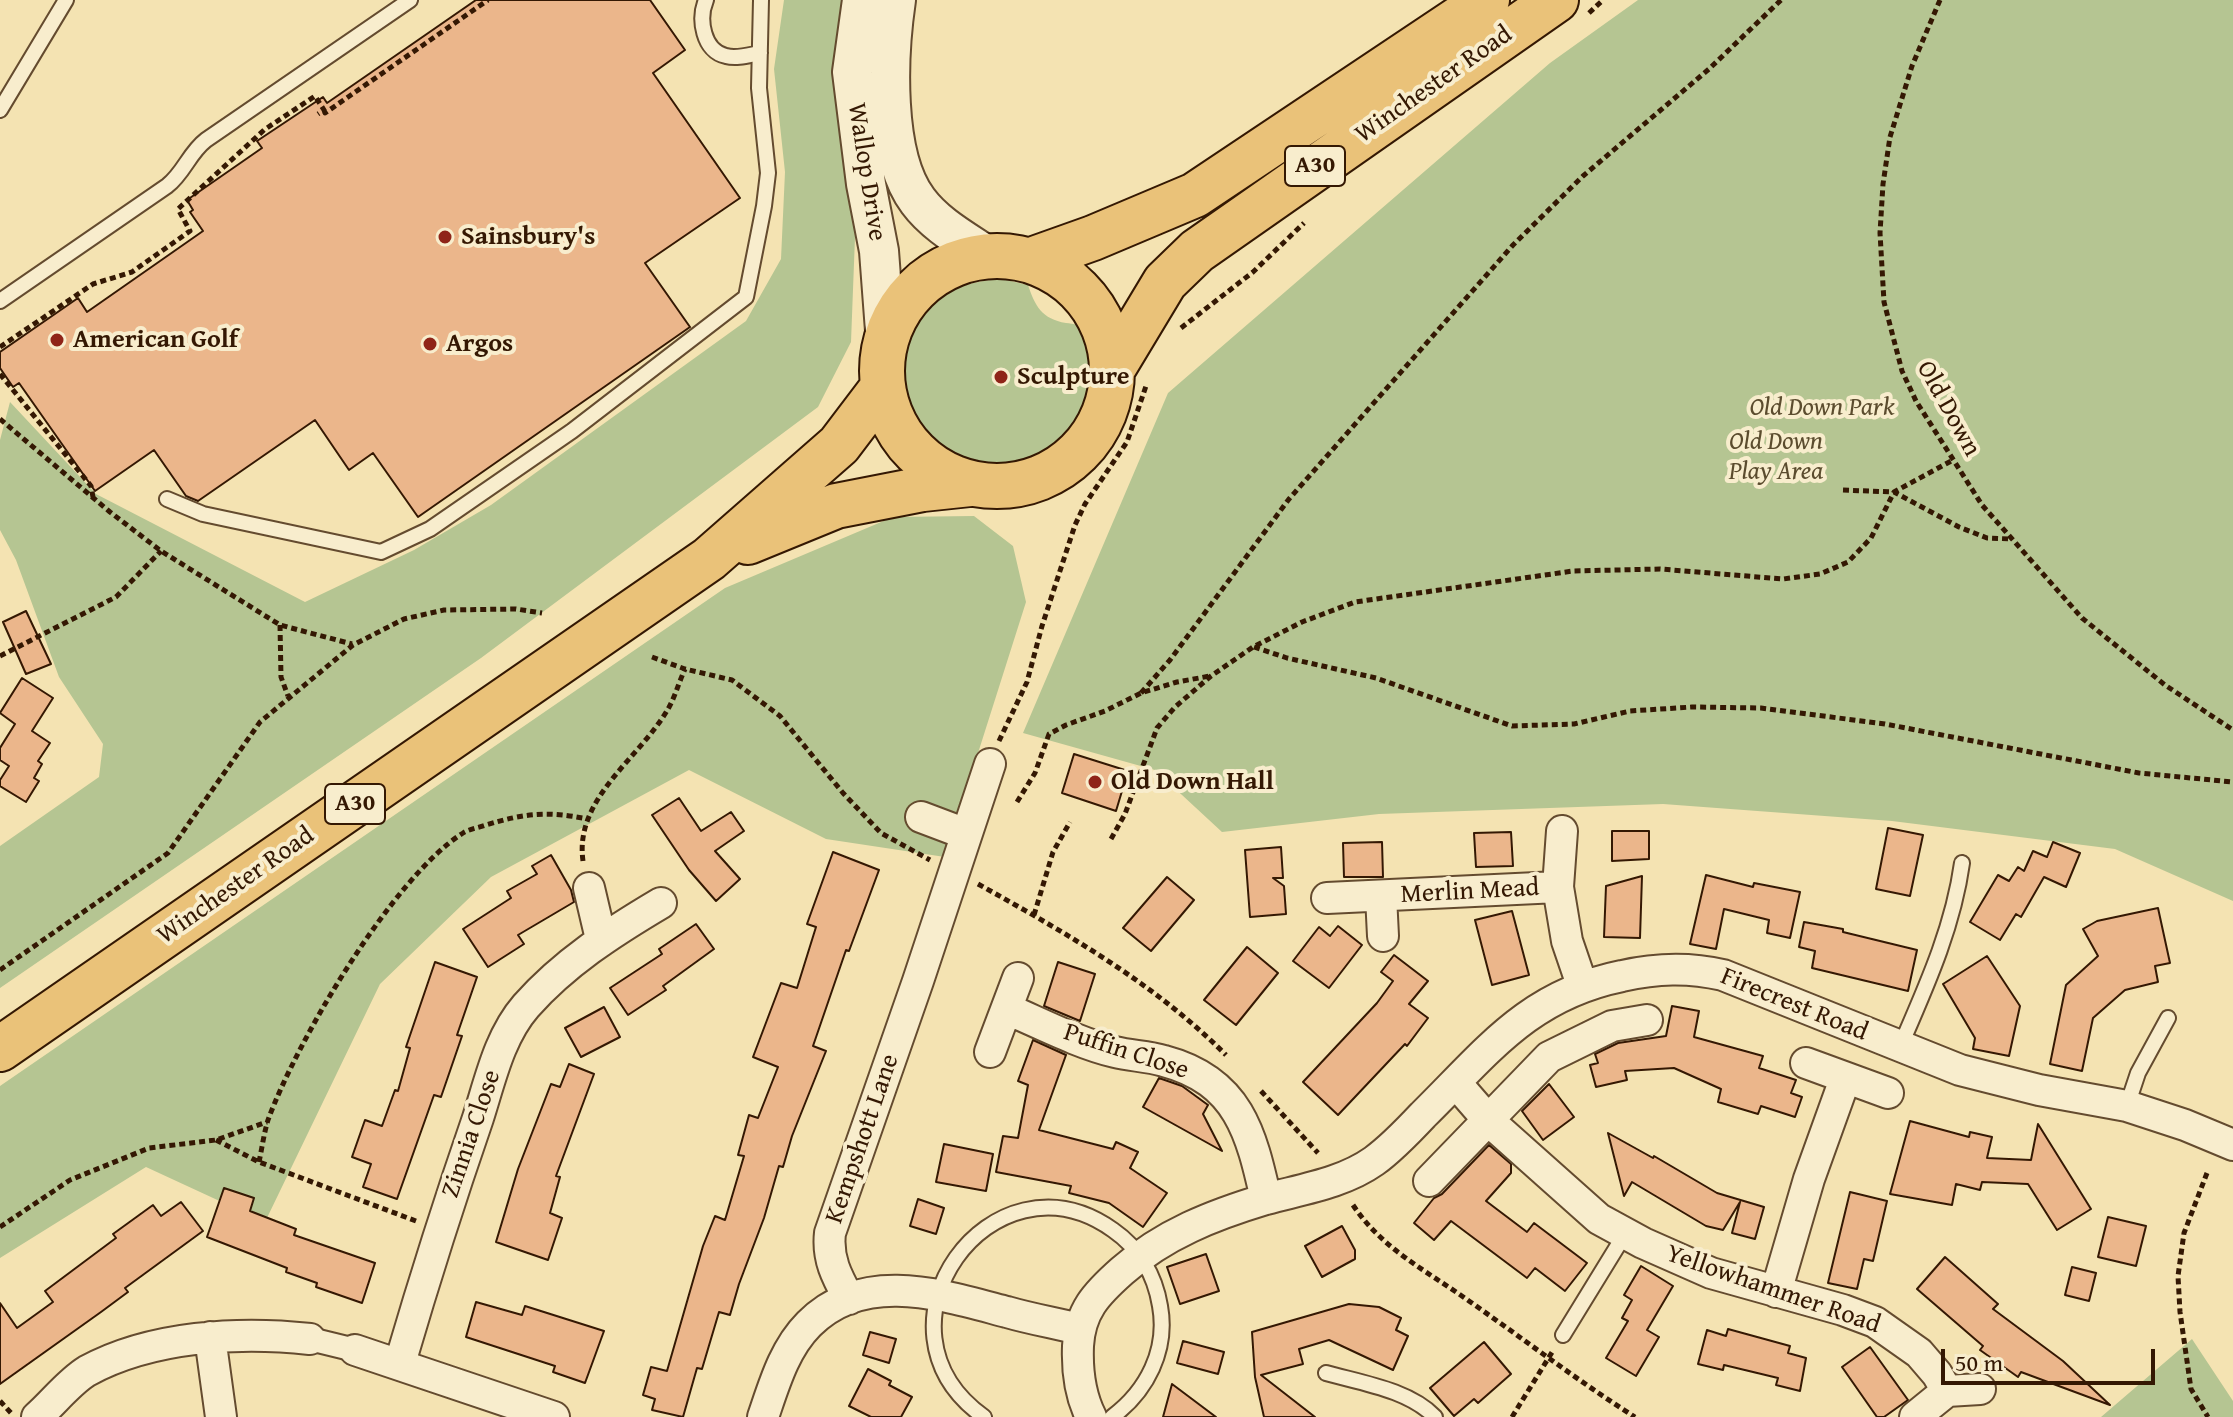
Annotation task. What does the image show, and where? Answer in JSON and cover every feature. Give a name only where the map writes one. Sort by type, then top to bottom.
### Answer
[{"type":"main road","name":"Winchester Road","points":[[1034,259],[1195,195],[1487,0]]},
{"type":"main road","name":"Winchester Road","points":[[1130,374],[1165,282],[1178,267],[1216,235],[1556,0]]},
{"type":"main road","points":[[986,255],[1016,255],[1034,259],[1071,280],[1094,305],[1130,374],[1086,444],[1072,459],[1047,474],[1016,484],[975,483],[939,472],[906,448],[891,424],[883,387],[886,344],[899,311],[934,276],[986,255]]},
{"type":"main road","name":"Winchester Road","points":[[0,1049],[709,559],[839,445],[883,387]]},
{"type":"main road","name":"Winchester Road","points":[[709,559],[836,506],[923,489],[975,483]]},
{"type":"street","name":"Wallop Drive","points":[[862,0],[852,72],[862,158],[879,251],[886,344]]},
{"type":"street","name":"Wallop Drive","points":[[896,0],[889,78],[898,150],[909,189],[933,218],[986,255]]},
{"type":"street","name":"Kempshott Lane","points":[[849,1299],[832,1267],[830,1233],[990,764]]},
{"type":"street","points":[[921,817],[966,834]]},
{"type":"street","name":"Merlin Mead","points":[[1562,831],[1558,887],[1567,941],[1582,985]]},
{"type":"street","name":"Merlin Mead","points":[[1327,898],[1558,887]]},
{"type":"street","points":[[589,888],[601,939]]},
{"type":"street","name":"Merlin Mead","points":[[1381,896],[1383,936]]},
{"type":"street","name":"Zinnia Close","points":[[400,1363],[439,1230],[503,1042],[524,1008],[560,972],[601,939],[661,903]]},
{"type":"street","name":"Firecrest Road","points":[[1079,1329],[1093,1298],[1140,1256],[1195,1223],[1337,1180],[1375,1160],[1522,1019],[1540,1006],[1582,985],[1642,971],[1694,968],[1749,984],[1960,1070],[2127,1106],[2233,1145]]},
{"type":"street","points":[[990,1052],[1018,978]]},
{"type":"street","name":"Puffin Close","points":[[1007,1009],[1100,1048],[1164,1061],[1205,1078],[1227,1099],[1244,1122],[1266,1199]]},
{"type":"street","points":[[1429,1181],[1549,1057],[1612,1026],[1647,1020]]},
{"type":"street","points":[[1806,1063],[1888,1093]]},
{"type":"street","points":[[1776,1292],[1809,1179],[1845,1079]]},
{"type":"street","name":"Yellowhammer Road","points":[[1456,1083],[1489,1121],[1585,1208],[1625,1234],[1711,1273],[1843,1310],[1889,1330],[1919,1353],[1947,1391]]},
{"type":"street","points":[[763,1417],[781,1367],[798,1337],[820,1315],[849,1299],[876,1291],[895,1290],[937,1294],[1079,1329],[1079,1378],[1091,1417]]},
{"type":"street","points":[[37,1417],[85,1372],[119,1357],[210,1337],[268,1334],[310,1339],[400,1363],[554,1417]]},
{"type":"street","points":[[210,1337],[221,1417]]},
{"type":"street","points":[[1915,1417],[1947,1391],[1980,1389]]},
{"type":"lane","points":[[0,110],[66,0]]},
{"type":"lane","points":[[0,301],[178,178],[195,149],[206,140],[410,0]]},
{"type":"lane","points":[[706,0],[702,26],[714,50],[726,56],[742,57],[760,53]]},
{"type":"lane","points":[[167,499],[203,514],[381,552],[430,529],[572,431],[746,297],[767,182],[759,88],[761,0]]},
{"type":"lane","points":[[1900,1048],[1944,943],[1957,897],[1962,863]]},
{"type":"lane","points":[[2127,1106],[2138,1073],[2168,1018]]},
{"type":"lane","points":[[984,1417],[958,1393],[939,1357],[934,1326],[937,1294],[949,1266],[967,1242],[991,1224],[1019,1213],[1064,1210],[1093,1218],[1119,1234],[1140,1256],[1155,1283],[1159,1298],[1160,1344],[1156,1359],[1142,1387],[1112,1417]]},
{"type":"lane","points":[[1563,1335],[1625,1234]]},
{"type":"lane","points":[[1326,1373],[1399,1395],[1435,1417]]},
{"type":"path","points":[[0,347],[93,284],[132,272],[190,231],[178,209],[264,130],[315,96],[321,112],[325,113],[488,0]]},
{"type":"path","points":[[1141,693],[1170,660],[1289,499],[1513,245],[1583,176],[1709,69],[1781,0]]},
{"type":"path","name":"Old Down","points":[[1940,0],[1912,66],[1890,137],[1880,233],[1884,302],[1902,371],[1916,401],[1982,505],[2082,618],[2165,685],[2233,730]]},
{"type":"path","points":[[0,374],[91,486],[94,499]]},
{"type":"path","points":[[990,764],[1027,682],[1075,525],[1085,504],[1127,442],[1138,417],[1130,374]]},
{"type":"path","points":[[0,419],[161,551],[280,625],[353,645]]},
{"type":"path","points":[[1111,839],[1125,814],[1157,728],[1175,707],[1211,676],[1253,647],[1302,622],[1355,602],[1558,573],[1660,569],[1783,579],[1820,574],[1848,562],[1871,538],[1894,492],[1953,460]]},
{"type":"path","points":[[1843,490],[1894,492],[1959,527],[1987,538],[2012,539]]},
{"type":"path","points":[[0,656],[116,597],[161,551]]},
{"type":"path","points":[[0,970],[168,853],[260,722],[353,645],[404,619],[444,610],[516,609],[542,613]]},
{"type":"path","points":[[280,625],[281,677],[288,696]]},
{"type":"path","points":[[1253,647],[1376,678],[1512,726],[1574,724],[1630,711],[1692,707],[1761,708],[1885,724],[2139,773],[2233,782]]},
{"type":"path","points":[[652,657],[685,669],[732,680],[780,716],[843,793],[881,833],[941,866]]},
{"type":"path","points":[[589,888],[582,857],[583,834],[591,810],[668,709],[685,669]]},
{"type":"path","points":[[1017,802],[1035,773],[1049,734],[1141,693],[1211,676]]},
{"type":"path","points":[[259,1162],[268,1122],[292,1065],[332,994],[387,911],[418,872],[464,832],[515,816],[554,812],[588,819]]},
{"type":"path","points":[[1034,915],[1053,852],[1070,822]]},
{"type":"path","points":[[976,883],[1034,915],[1135,979],[1172,1007],[1231,1060]]},
{"type":"path","points":[[1258,1088],[1318,1153]]},
{"type":"path","points":[[0,1227],[70,1180],[149,1148],[216,1140],[268,1122]]},
{"type":"path","points":[[216,1140],[259,1162],[439,1230]]},
{"type":"path","points":[[2207,1173],[2184,1233],[2178,1276],[2191,1389],[2208,1417]]},
{"type":"path","points":[[1349,1198],[1361,1217],[1403,1259],[1467,1299],[1635,1417]]},
{"type":"path","points":[[1512,1417],[1563,1335]]},
{"type":"green space","points":[[784,0],[846,0],[845,139],[855,237],[851,342],[818,407],[481,658],[0,988],[0,846],[99,777],[103,744],[59,677],[16,560],[0,530],[0,440],[10,402],[96,494],[305,602],[414,550],[491,505],[746,321],[781,259],[785,172],[774,69]]},
{"type":"green space","name":"Old Down Park","points":[[1638,0],[2233,0],[2233,901],[2115,849],[1892,821],[1663,804],[1379,814],[1222,832],[1155,770],[1023,733],[1168,393],[1550,63]]},
{"type":"green space","points":[[1002,279],[1028,285],[1045,315],[1085,328],[1097,374],[1091,413],[1072,444],[1044,464],[1010,473],[974,470],[941,452],[914,420],[906,400],[903,379],[911,338],[926,312],[959,288]]},
{"type":"green space","points":[[974,516],[1013,546],[1026,602],[945,857],[826,839],[689,770],[491,877],[380,984],[265,1222],[146,1167],[0,1258],[0,1086],[725,588],[893,517]]},
{"type":"green space","points":[[2192,1339],[2233,1401],[2233,1417],[2101,1417]]},
{"type":"building","name":"Sainsbury's","points":[[476,0],[650,0],[685,50],[653,73],[740,198],[645,263],[690,327],[418,517],[373,453],[349,470],[315,420],[198,501],[186,496],[154,450],[95,491],[19,383],[13,387],[0,368],[0,352],[78,298],[87,312],[203,231],[190,212],[193,210],[187,200],[262,148],[257,141],[323,97],[327,103]]},
{"type":"building","points":[[26,611],[51,664],[26,674],[3,622]]},
{"type":"building","points":[[22,678],[53,698],[32,731],[50,743],[38,761],[42,764],[34,778],[39,781],[26,802],[0,786],[0,780],[9,766],[0,760],[0,748],[15,724],[0,713]]},
{"type":"building","name":"Old Down Hall","points":[[1074,754],[1128,771],[1116,811],[1062,793]]},
{"type":"building","points":[[679,798],[701,831],[731,812],[744,831],[715,851],[740,879],[716,901],[689,870],[652,815]]},
{"type":"building","points":[[1888,828],[1923,835],[1910,896],[1876,889]]},
{"type":"building","points":[[1612,831],[1649,831],[1649,859],[1612,861]]},
{"type":"building","points":[[1511,832],[1513,866],[1476,867],[1474,833]]},
{"type":"building","points":[[1382,842],[1383,877],[1344,877],[1343,843]]},
{"type":"building","points":[[2053,842],[2080,853],[2066,887],[2044,877],[2021,917],[2016,914],[2000,940],[1970,922],[1998,875],[2009,881],[2018,867],[2024,871],[2033,851],[2047,857]]},
{"type":"building","points":[[1281,847],[1283,878],[1273,878],[1284,886],[1286,914],[1250,917],[1245,850]]},
{"type":"building","points":[[833,852],[879,870],[849,951],[846,950],[813,1046],[826,1051],[783,1167],[779,1166],[730,1315],[719,1312],[702,1369],[697,1368],[683,1417],[652,1410],[655,1399],[643,1395],[651,1367],[667,1371],[703,1246],[715,1216],[725,1220],[744,1156],[738,1155],[749,1115],[758,1118],[778,1067],[753,1057],[781,983],[797,988],[816,927],[807,924]]},
{"type":"building","points":[[551,855],[571,890],[574,902],[518,935],[524,944],[488,967],[463,929],[511,898],[507,891],[537,874],[532,866]]},
{"type":"building","points":[[1706,875],[1753,887],[1754,883],[1800,892],[1790,938],[1767,933],[1769,920],[1724,909],[1716,949],[1690,944]]},
{"type":"building","points":[[1642,876],[1640,938],[1604,937],[1606,886]]},
{"type":"building","points":[[1167,877],[1194,900],[1151,951],[1123,928]]},
{"type":"building","points":[[2158,908],[2170,963],[2155,966],[2158,982],[2125,990],[2093,1018],[2082,1071],[2050,1064],[2066,985],[2098,956],[2083,929],[2097,921]]},
{"type":"building","points":[[1512,911],[1529,975],[1492,985],[1475,920]]},
{"type":"building","points":[[1804,922],[1843,929],[1843,932],[1917,950],[1908,991],[1812,968],[1815,951],[1799,947]]},
{"type":"building","points":[[696,924],[714,949],[663,986],[666,990],[628,1015],[610,988],[662,954],[659,949]]},
{"type":"building","points":[[1338,926],[1362,945],[1329,988],[1293,961],[1319,927],[1330,936]]},
{"type":"building","points":[[1247,947],[1278,973],[1236,1025],[1204,1000]]},
{"type":"building","points":[[1394,955],[1428,981],[1409,1004],[1428,1018],[1407,1046],[1405,1044],[1338,1115],[1303,1082],[1377,1003],[1393,981],[1381,972]]},
{"type":"building","points":[[1987,956],[2020,1006],[2009,1056],[1973,1049],[1975,1038],[1943,984]]},
{"type":"building","points":[[435,962],[477,977],[457,1035],[462,1036],[441,1097],[434,1095],[397,1199],[363,1187],[371,1164],[352,1157],[365,1120],[382,1126],[395,1090],[398,1091],[410,1048],[406,1047]]},
{"type":"building","points":[[1058,962],[1095,974],[1080,1021],[1044,1006]]},
{"type":"building","points":[[1672,1006],[1699,1011],[1694,1037],[1763,1056],[1759,1068],[1796,1080],[1791,1093],[1802,1097],[1795,1117],[1761,1106],[1758,1114],[1718,1102],[1721,1089],[1674,1068],[1625,1071],[1627,1080],[1596,1087],[1590,1065],[1598,1063],[1595,1054],[1618,1043],[1666,1036]]},
{"type":"building","points":[[604,1007],[620,1037],[581,1057],[565,1028]]},
{"type":"building","points":[[1033,1040],[1066,1055],[1039,1130],[1113,1149],[1116,1142],[1138,1152],[1130,1168],[1167,1193],[1143,1227],[1109,1203],[1069,1193],[1071,1186],[996,1172],[1003,1136],[1018,1138],[1028,1085],[1018,1081]]},
{"type":"building","points":[[569,1064],[594,1074],[556,1176],[560,1177],[550,1213],[562,1218],[548,1260],[496,1242],[518,1169],[551,1084],[560,1087]]},
{"type":"building","points":[[1159,1078],[1182,1086],[1208,1105],[1203,1114],[1222,1151],[1143,1107]]},
{"type":"building","points":[[1549,1084],[1574,1117],[1543,1140],[1522,1111]]},
{"type":"building","points":[[1910,1121],[1969,1137],[1970,1132],[1992,1137],[1987,1158],[2031,1160],[2038,1124],[2091,1209],[2057,1230],[2028,1184],[1982,1182],[1980,1190],[1956,1184],[1952,1205],[1890,1194]]},
{"type":"building","points":[[1608,1133],[1717,1193],[1764,1207],[1755,1239],[1732,1233],[1740,1202],[1723,1230],[1706,1226],[1632,1182],[1624,1196]]},
{"type":"building","points":[[944,1144],[993,1154],[986,1191],[936,1182]]},
{"type":"building","points":[[1489,1145],[1511,1164],[1511,1173],[1486,1201],[1527,1232],[1534,1223],[1587,1263],[1565,1291],[1535,1268],[1527,1278],[1451,1221],[1434,1240],[1414,1223],[1434,1198],[1442,1194]]},
{"type":"building","points":[[224,1188],[254,1198],[250,1211],[296,1229],[294,1235],[375,1263],[362,1303],[316,1287],[317,1283],[286,1272],[287,1268],[207,1237]]},
{"type":"building","points":[[1850,1192],[1887,1201],[1873,1261],[1864,1259],[1857,1289],[1828,1283]]},
{"type":"building","points":[[918,1199],[944,1208],[936,1234],[910,1226]]},
{"type":"building","points":[[181,1202],[203,1231],[125,1288],[128,1292],[0,1384],[0,1303],[17,1328],[53,1302],[45,1291],[116,1238],[113,1234],[153,1205],[161,1216]]},
{"type":"building","points":[[2108,1217],[2146,1226],[2136,1266],[2098,1257]]},
{"type":"building","points":[[1342,1226],[1355,1250],[1355,1259],[1322,1277],[1305,1246]]},
{"type":"building","points":[[1206,1254],[1219,1291],[1180,1304],[1167,1267]]},
{"type":"building","points":[[1945,1257],[1998,1304],[1993,1309],[2063,1361],[2110,1405],[2021,1372],[2018,1377],[1980,1350],[1983,1346],[1917,1289]]},
{"type":"building","points":[[1641,1266],[1673,1286],[1647,1330],[1659,1337],[1636,1376],[1606,1358],[1628,1321],[1622,1318],[1632,1300],[1624,1295]]},
{"type":"building","points":[[2072,1267],[2096,1273],[2089,1301],[2065,1295]]},
{"type":"building","points":[[476,1302],[522,1315],[525,1306],[604,1331],[585,1383],[553,1372],[555,1366],[466,1337]]},
{"type":"building","points":[[1349,1304],[1379,1307],[1401,1318],[1396,1330],[1408,1336],[1393,1370],[1329,1340],[1299,1349],[1303,1364],[1261,1375],[1315,1417],[1264,1417],[1255,1377],[1252,1332]]},
{"type":"building","points":[[1728,1329],[1790,1346],[1788,1353],[1806,1358],[1800,1391],[1776,1385],[1778,1378],[1724,1365],[1723,1370],[1698,1364],[1707,1330],[1726,1336]]},
{"type":"building","points":[[870,1332],[896,1339],[889,1363],[863,1355]]},
{"type":"building","points":[[1183,1341],[1224,1352],[1218,1374],[1177,1363]]},
{"type":"building","points":[[1484,1342],[1511,1374],[1478,1403],[1474,1399],[1454,1416],[1430,1388]]},
{"type":"building","points":[[1870,1347],[1908,1400],[1884,1417],[1877,1417],[1842,1367]]},
{"type":"building","points":[[868,1369],[912,1397],[901,1417],[871,1417],[849,1406]]},
{"type":"building","points":[[1172,1384],[1216,1417],[1163,1417]]},
{"type":"place","name":"Sainsbury's","points":[[445,237]]},
{"type":"place","name":"American Golf","points":[[57,340]]},
{"type":"place","name":"Argos","points":[[430,344]]},
{"type":"place","name":"Sculpture","points":[[1001,377]]},
{"type":"place","name":"Old Down Hall","points":[[1095,782]]},
{"type":"park label","name":"Old Down Play Area","points":[[1776,457]]}]
